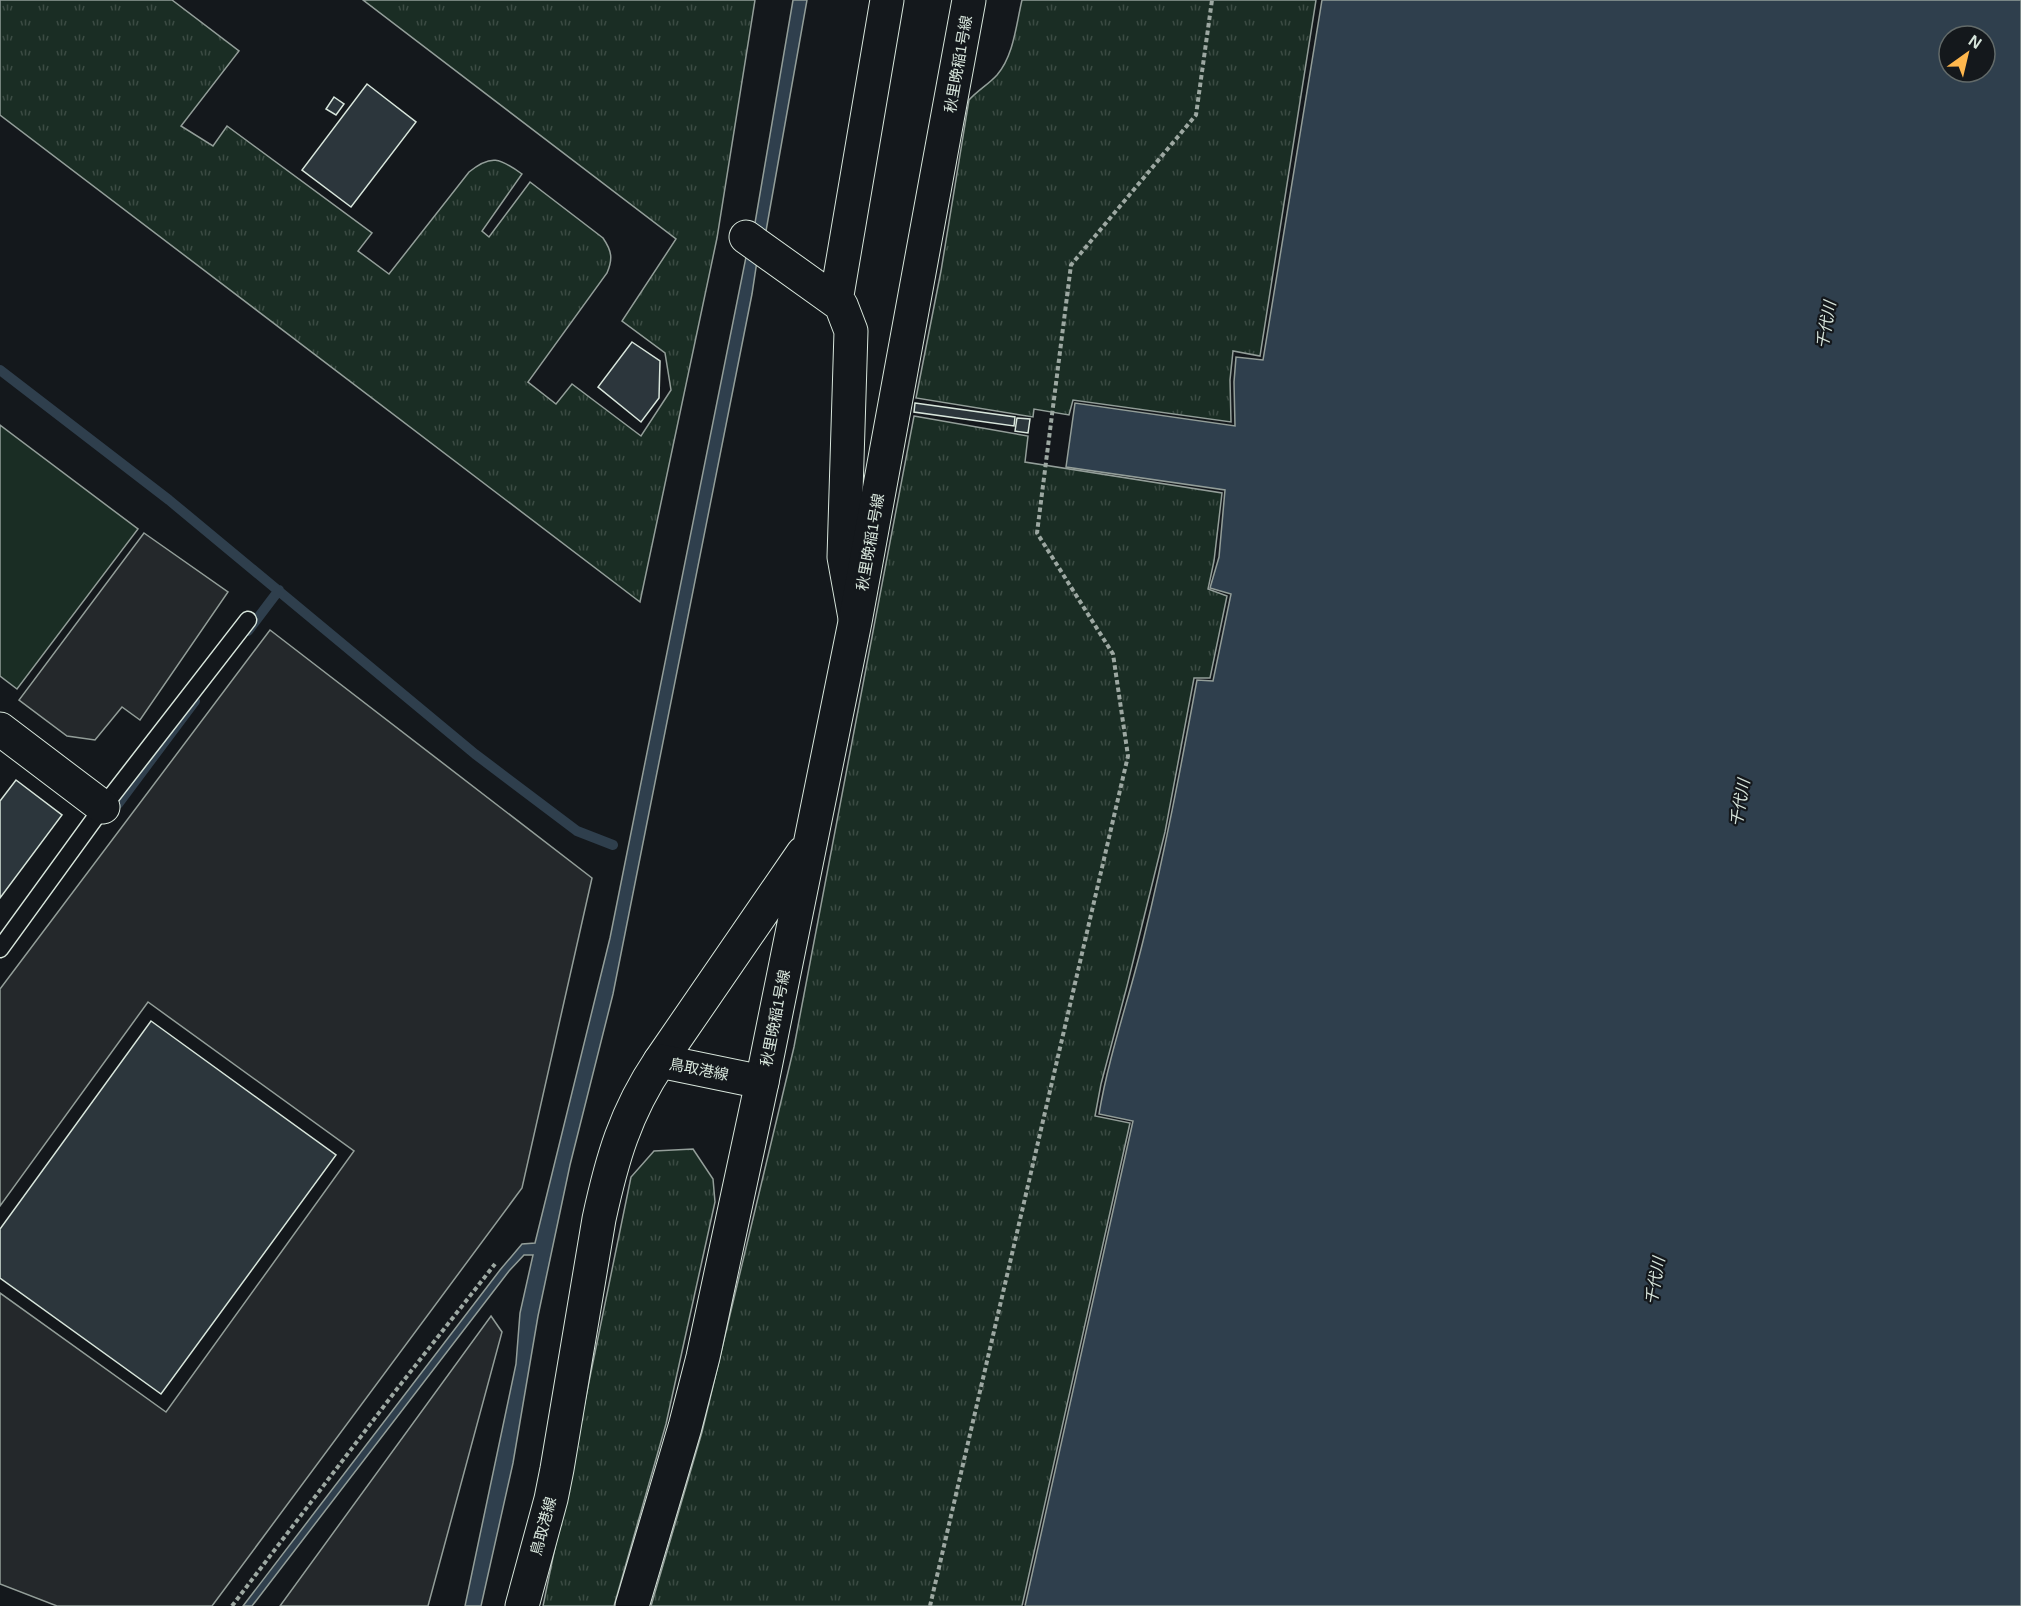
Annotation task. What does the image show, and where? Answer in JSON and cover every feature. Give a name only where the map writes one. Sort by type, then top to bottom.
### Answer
[{"type":"street","points":[[836,301],[887,0]]},
{"type":"street","name":"秋里晩稲1号線","points":[[762,1082],[855,622],[969,0]]},
{"type":"street","points":[[746,237],[841,305],[851,331],[844,557],[855,622]]},
{"type":"street","points":[[0,729],[103,807]]},
{"type":"street","points":[[660,1061],[811,842]]},
{"type":"street","name":"鳥取港線","points":[[522,1606],[555,1479],[599,1219],[606,1184],[623,1128],[635,1102],[660,1061],[762,1082]]},
{"type":"street","points":[[632,1606],[685,1427],[703,1357],[762,1082]]},
{"type":"lane","points":[[0,949],[103,807],[248,620]]},
{"type":"path","points":[[930,1606],[1128,756],[1113,654],[1037,533],[1071,265],[1196,115],[1212,0]]},
{"type":"path","points":[[232,1606],[495,1264]]},
{"type":"green space","points":[[0,0],[172,0],[239,51],[181,126],[213,146],[227,126],[372,233],[358,251],[389,274],[469,172],[483,162],[496,160],[508,164],[522,174],[482,231],[489,237],[530,182],[603,238],[611,255],[607,273],[528,382],[556,404],[572,384],[641,436],[671,390],[665,353],[622,321],[676,239],[363,0],[755,0],[717,238],[640,602],[0,115]]},
{"type":"green space","points":[[1022,0],[1316,0],[1260,356],[1233,351],[1230,380],[1231,422],[1073,400],[1069,415],[1034,409],[1033,417],[916,398],[941,271],[969,100],[1003,67],[1014,39]]},
{"type":"green space","points":[[914,416],[1028,436],[1025,462],[1222,493],[1214,561],[1208,589],[1227,596],[1210,678],[1194,678],[1165,832],[1101,1084],[1095,1116],[1130,1123],[1022,1606],[651,1606],[702,1432],[794,1047]]},
{"type":"green space","points":[[0,425],[138,529],[17,689],[0,676]]},
{"type":"green space","points":[[693,1149],[713,1179],[715,1202],[666,1424],[614,1606],[543,1606],[631,1177],[654,1151]]},
{"type":"shaded area","points":[[144,533],[228,592],[140,720],[122,707],[95,740],[67,736],[19,700]]},
{"type":"shaded area","points":[[270,630],[592,878],[522,1188],[212,1606],[57,1606],[0,1584],[0,1293],[166,1412],[354,1151],[148,1002],[0,1206],[0,989]]},
{"type":"shaded area","points":[[491,1316],[502,1332],[428,1606],[280,1606]]},
{"type":"water","points":[[793,0],[807,0],[766,231],[757,261],[613,994],[570,1165],[538,1316],[513,1463],[481,1606],[465,1606],[516,1364],[520,1313],[533,1255],[524,1255],[509,1271],[252,1606],[243,1606],[500,1270],[522,1244],[535,1243],[610,938],[747,252],[755,223]]},
{"type":"water","name":"千代川","points":[[1322,0],[2021,0],[2021,1606],[1025,1606],[1133,1121],[1099,1114],[1103,1092],[1152,905],[1197,680],[1213,681],[1231,594],[1210,588],[1219,557],[1225,490],[1066,467],[1075,403],[1235,426],[1236,357],[1263,360]]},
{"type":"building","points":[[367,84],[416,122],[351,207],[302,170]]},
{"type":"building","points":[[334,97],[344,104],[336,115],[326,109]]},
{"type":"building","points":[[632,342],[660,361],[659,398],[641,422],[598,387]]},
{"type":"building","points":[[915,403],[1015,417],[1014,426],[914,412]]},
{"type":"building","points":[[1017,418],[1030,419],[1028,433],[1015,431]]},
{"type":"building","points":[[16,780],[62,815],[0,898],[0,801]]},
{"type":"building","points":[[151,1021],[336,1155],[161,1394],[0,1278],[0,1229]]},
{"type":"waterway","points":[[0,370],[169,500],[475,754],[577,831],[613,845]]},
{"type":"waterway","points":[[248,631],[279,590]]},
{"type":"waterway","points":[[118,804],[195,701]]}]
